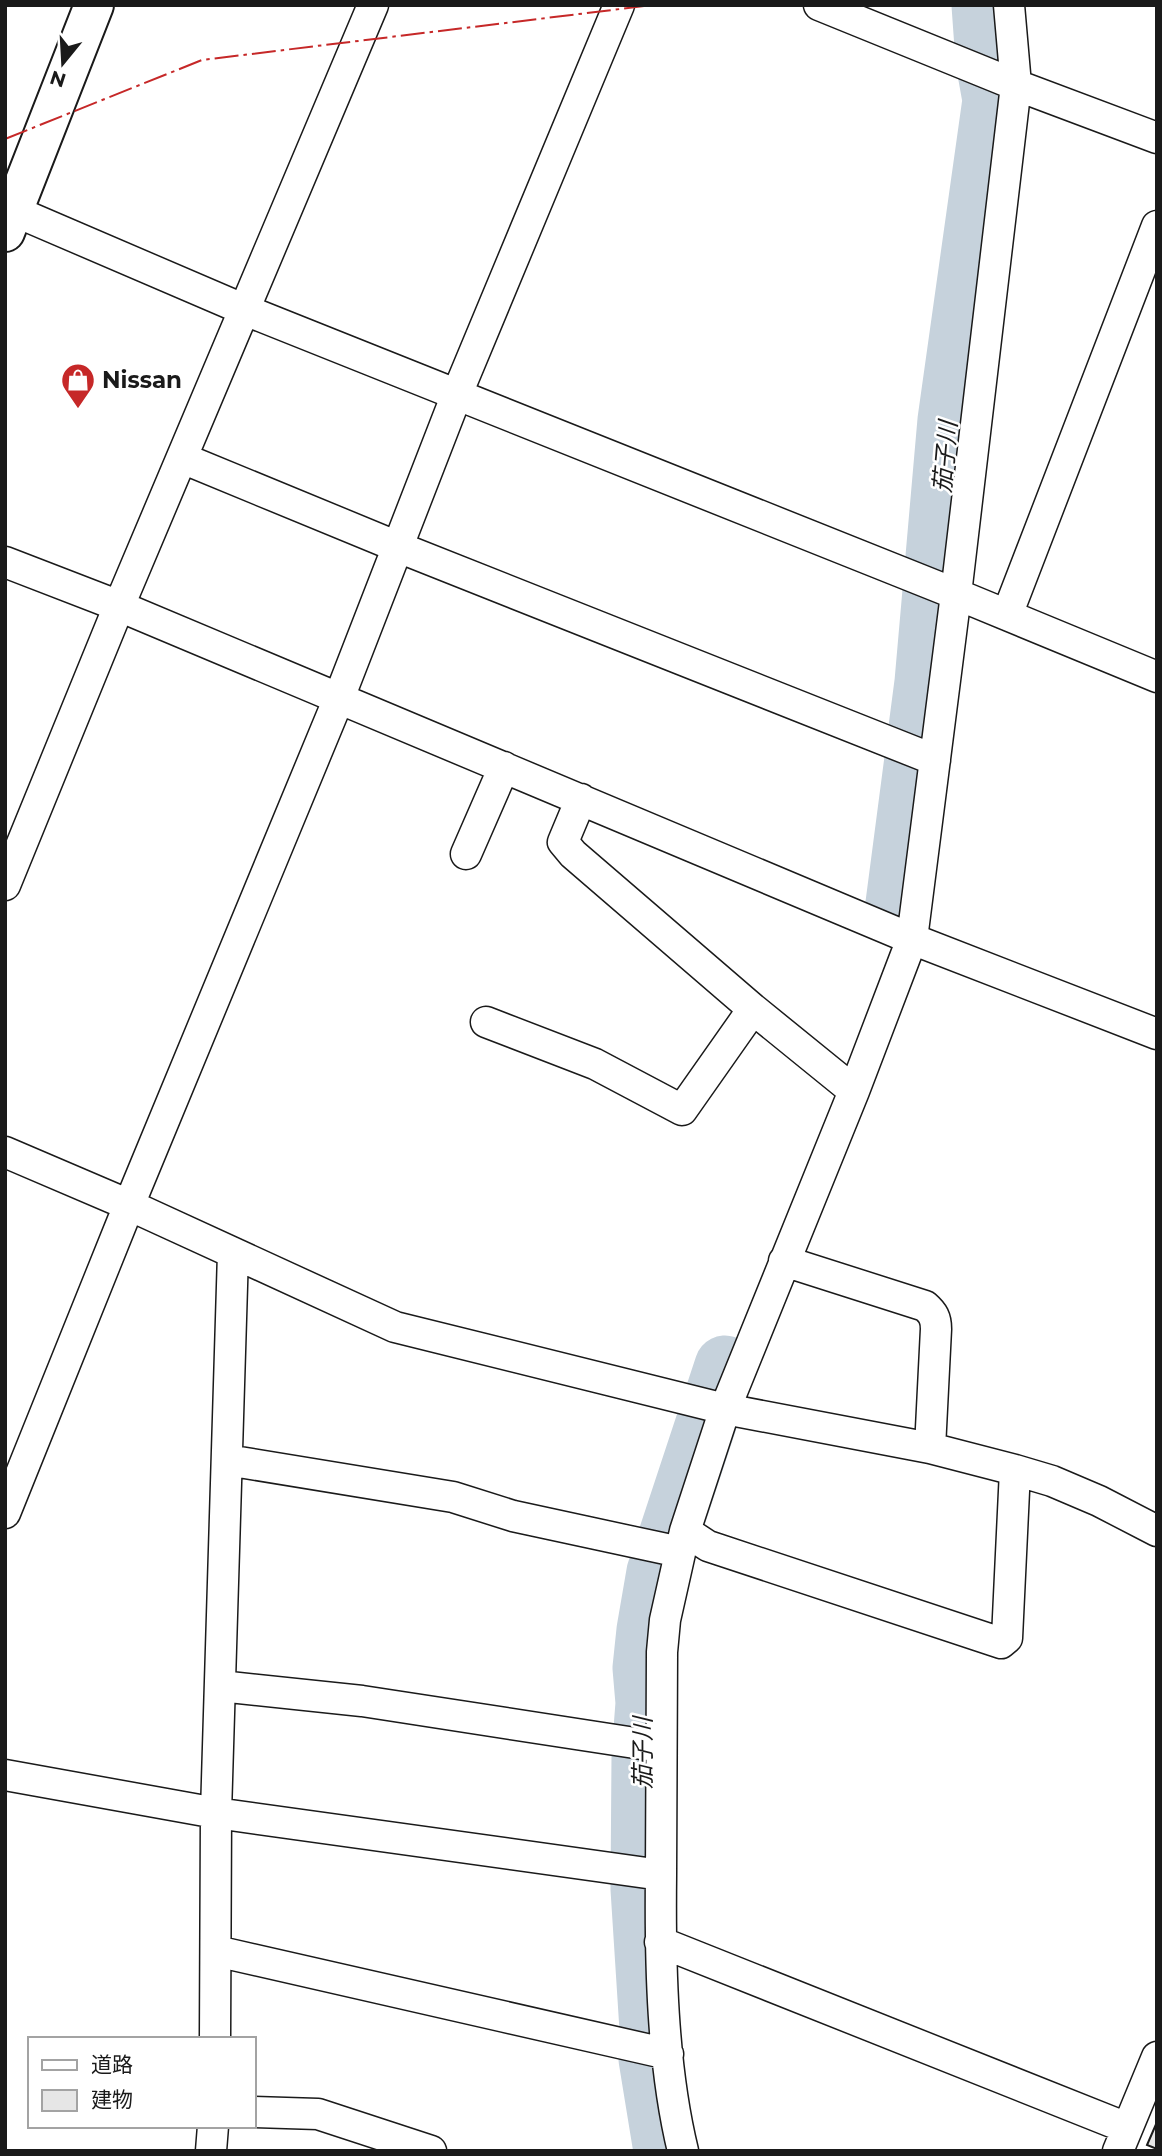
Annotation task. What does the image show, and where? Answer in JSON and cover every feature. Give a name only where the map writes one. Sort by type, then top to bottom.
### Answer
[{"type":"street","points":[[94,5],[8,217],[457,394],[1157,677]]},
{"type":"street","points":[[5,885],[119,606],[373,5]]},
{"type":"street","points":[[5,1513],[339,698],[457,394],[620,5]]},
{"type":"street","points":[[819,5],[1016,85],[1157,138]]},
{"type":"street","points":[[683,2151],[656,2051],[660,1942],[648,1873],[649,1745],[673,1545],[716,1407],[784,1261],[854,1091],[912,939],[1016,85],[1009,5]]},
{"type":"street","points":[[1007,615],[1157,226]]},
{"type":"street","points":[[182,458],[398,547],[935,760]]},
{"type":"street","points":[[5,562],[119,606],[912,939],[1157,1034]]},
{"type":"street","points":[[466,854],[504,767]]},
{"type":"street","points":[[582,799],[563,842],[573,855],[752,1009],[854,1091]]},
{"type":"street","points":[[486,1022],[595,1064],[682,1110],[752,1009]]},
{"type":"street","points":[[5,1152],[129,1205],[406,1331],[716,1407],[930,1448],[1015,1470],[1052,1481],[1099,1501],[1157,1531]]},
{"type":"street","points":[[215,2037],[216,1813],[233,1253]]},
{"type":"street","points":[[784,1261],[925,1306],[933,1313],[936,1320],[930,1448]]},
{"type":"street","points":[[227,1460],[453,1497],[513,1516],[673,1545],[708,1546],[1001,1643],[1007,1638],[1015,1470]]},
{"type":"street","points":[[220,1686],[362,1701],[649,1745]]},
{"type":"street","points":[[5,1775],[216,1813],[648,1873]]},
{"type":"street","points":[[660,1942],[1122,2140],[1157,2057]]},
{"type":"street","points":[[216,1951],[656,2051]]},
{"type":"street","points":[[256,2112],[318,2114],[431,2151]]},
{"type":"street","points":[[211,2151],[213,2128]]},
{"type":"building","points":[[1157,2122],[1157,2149],[1147,2145]]},
{"type":"waterway","name":"茄子川","points":[[895,911],[925,682],[948,420],[993,100],[986,61],[982,5]]},
{"type":"waterway","name":"茄子川","points":[[664,2151],[649,2059],[651,2045],[641,1889],[642,1755],[646,1703],[643,1668],[657,1572],[725,1366]]},
{"type":"power","points":[[5,139],[202,60],[653,5]]},
{"type":"place","name":"Nissan","points":[[78,410]]}]
